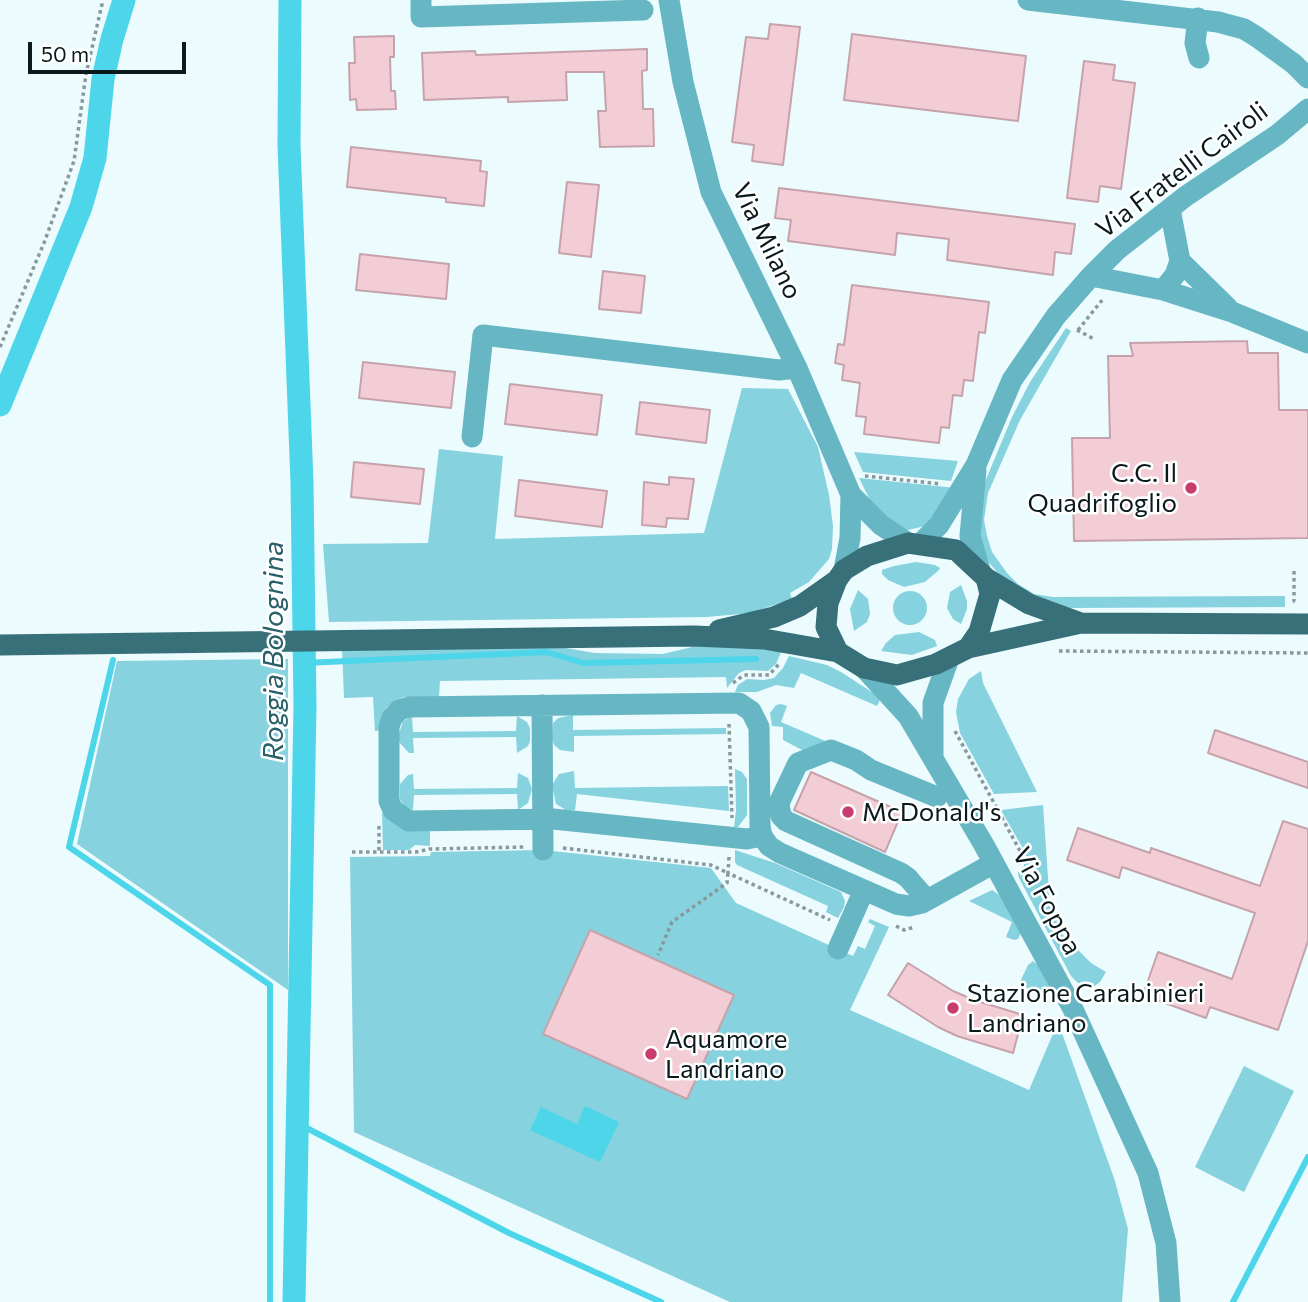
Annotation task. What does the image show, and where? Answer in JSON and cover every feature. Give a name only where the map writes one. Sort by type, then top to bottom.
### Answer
[{"type":"main road","points":[[694,636],[774,617],[800,606],[867,556],[914,543],[956,550],[983,574],[1029,604],[1081,623]]},
{"type":"main road","points":[[968,648],[979,632],[990,594],[983,574]]},
{"type":"main road","points":[[838,652],[826,627],[828,603],[841,575]]},
{"type":"main road","points":[[0,645],[694,636],[764,639],[838,652],[864,668],[897,674],[949,658],[968,648],[1081,623],[1308,624]]},
{"type":"street","points":[[421,0],[421,17],[643,9]]},
{"type":"street","name":"Via Milano","points":[[669,0],[683,82],[711,192],[797,368],[851,495],[881,525],[914,543]]},
{"type":"street","points":[[1028,0],[1218,22],[1251,33],[1294,64],[1308,78]]},
{"type":"street","points":[[1198,19],[1195,43],[1199,58]]},
{"type":"street","name":"Via Fratelli Cairoli","points":[[976,465],[1012,380],[1056,316],[1091,276],[1116,250],[1277,135],[1308,109]]},
{"type":"street","points":[[1163,290],[1175,275],[1180,261],[1170,209]]},
{"type":"street","points":[[1180,261],[1233,312]]},
{"type":"street","points":[[1091,276],[1163,290],[1233,312],[1308,343]]},
{"type":"street","points":[[471,437],[483,335],[779,370],[797,368]]},
{"type":"street","points":[[914,543],[939,525],[976,465]]},
{"type":"street","points":[[976,465],[970,536],[983,574]]},
{"type":"street","name":"Via Milano","points":[[841,575],[849,538],[851,495]]},
{"type":"street","points":[[933,758],[933,703],[949,658]]},
{"type":"street","name":"Via Foppa","points":[[864,668],[908,716],[998,870],[1072,1007],[1148,1173],[1166,1243],[1170,1302]]},
{"type":"street","points":[[762,836],[747,839],[542,819],[410,821],[393,810],[389,801],[389,727],[399,710],[409,707],[729,702],[745,706],[756,716],[759,727],[760,827],[769,846],[780,853],[896,904],[909,906],[927,901],[998,870]]},
{"type":"street","points":[[542,705],[542,850]]},
{"type":"street","points":[[927,901],[908,877],[901,873],[793,826],[781,816],[779,803],[798,763],[831,750],[937,797]]},
{"type":"street","points":[[838,949],[864,890]]},
{"type":"path","points":[[0,347],[44,243],[74,160],[86,74],[103,0]]},
{"type":"path","points":[[842,474],[964,486]]},
{"type":"path","points":[[1294,571],[1294,601],[1301,602]]},
{"type":"path","points":[[1054,650],[1308,653]]},
{"type":"path","points":[[952,722],[963,748],[1022,857],[1018,867],[998,870]]},
{"type":"path","points":[[658,956],[672,922],[727,883],[728,873]]},
{"type":"path","points":[[892,925],[904,930],[920,925]]},
{"type":"shaded area","points":[[1066,328],[1071,331],[1020,420],[988,493],[984,520],[987,536],[992,552],[1007,573],[1034,594],[1053,597],[1285,596],[1285,607],[1069,608],[1034,597],[1003,579],[985,558],[977,531],[982,489],[1030,382]]},
{"type":"shaded area","points":[[742,388],[788,389],[818,447],[829,495],[833,526],[832,549],[829,559],[809,582],[790,593],[792,599],[750,613],[707,617],[329,622],[323,544],[428,543],[439,449],[503,456],[495,539],[704,533]]},
{"type":"shaded area","points":[[854,452],[958,461],[951,481],[863,472]]},
{"type":"shaded area","points":[[859,478],[956,488],[925,526],[908,530],[899,528],[871,502]]},
{"type":"shaded area","points":[[916,562],[940,568],[925,582],[904,587],[888,580],[882,574],[882,570]]},
{"type":"shaded area","points":[[961,585],[967,609],[961,624],[953,619],[947,608],[950,592]]},
{"type":"shaded area","points":[[858,590],[868,599],[870,614],[867,622],[854,631],[850,609]]},
{"type":"shaded area","points":[[910,591],[922,596],[927,608],[922,620],[910,625],[898,620],[893,608],[898,596]]},
{"type":"shaded area","points":[[919,632],[935,640],[937,646],[912,655],[881,651],[895,635]]},
{"type":"shaded area","points":[[541,644],[595,653],[663,654],[705,644],[782,650],[776,664],[768,671],[746,670],[739,673],[727,688],[726,677],[440,681],[439,697],[404,697],[394,701],[386,708],[378,731],[375,731],[373,697],[344,698],[342,648]]},
{"type":"shaded area","points":[[789,656],[827,665],[841,672],[881,698],[877,706],[801,673],[794,688],[776,685],[757,692],[735,692],[738,685],[747,679],[774,678]]},
{"type":"shaded area","points":[[288,659],[288,990],[77,844],[117,661]]},
{"type":"shaded area","points":[[981,671],[983,683],[1037,792],[994,794],[960,733],[956,712],[958,699],[969,679]]},
{"type":"shaded area","points":[[776,705],[787,706],[781,722],[830,743],[806,752],[783,740],[783,727],[772,726],[770,713]]},
{"type":"shaded area","points":[[573,715],[573,730],[726,728],[726,734],[574,736],[574,752],[560,750],[554,745],[552,738],[553,723],[558,718]]},
{"type":"shaded area","points":[[412,716],[413,732],[516,731],[517,716],[527,722],[530,741],[528,746],[517,753],[516,737],[413,738],[414,753],[409,753],[399,742],[399,734],[403,721]]},
{"type":"shaded area","points":[[735,769],[742,772],[747,779],[747,815],[738,827],[734,827]]},
{"type":"shaded area","points":[[574,771],[575,788],[728,786],[729,811],[577,794],[575,810],[566,810],[556,804],[552,785],[559,774]]},
{"type":"shaded area","points":[[518,773],[528,778],[532,789],[528,803],[518,810],[517,794],[414,795],[413,810],[404,806],[400,799],[400,784],[408,775],[413,774],[414,789],[517,788]]},
{"type":"shaded area","points":[[1043,805],[1050,906],[1063,935],[1091,963],[1106,972],[1093,987],[1085,987],[1071,976],[1019,878],[1018,873],[1024,866],[1025,852],[1001,810]]},
{"type":"shaded area","points":[[382,813],[405,830],[430,830],[430,846],[415,845],[409,850],[383,850]]},
{"type":"shaded area","name":"Aquamore Landriano","points":[[543,850],[711,868],[736,903],[853,956],[858,946],[865,949],[875,926],[868,922],[870,919],[889,927],[850,1010],[1029,1090],[1058,1022],[1114,1178],[1128,1229],[1122,1302],[730,1302],[354,1132],[350,857]]},
{"type":"shaded area","points":[[735,850],[775,863],[841,892],[845,901],[838,918],[826,912],[828,906],[737,865]]},
{"type":"shaded area","points":[[992,890],[1001,896],[1021,933],[1018,939],[1006,937],[1012,922],[969,901]]},
{"type":"shaded area","points":[[1033,961],[1039,966],[1050,989],[1047,997],[1019,984],[1028,965]]},
{"type":"shaded area","points":[[1244,1066],[1294,1091],[1244,1192],[1195,1167]]},
{"type":"shaded area","points":[[585,1106],[619,1122],[600,1162],[530,1130],[541,1107],[577,1124]]},
{"type":"building","points":[[770,24],[800,27],[783,165],[752,161],[754,145],[732,142],[746,37],[768,39]]},
{"type":"building","points":[[852,34],[1026,56],[1018,121],[844,100]]},
{"type":"building","points":[[394,36],[394,57],[390,57],[391,91],[395,91],[396,109],[357,110],[356,99],[350,100],[349,63],[355,63],[354,37]]},
{"type":"building","points":[[647,49],[647,70],[642,71],[643,109],[653,109],[654,146],[600,147],[598,111],[606,111],[604,72],[566,72],[567,100],[508,102],[508,97],[424,100],[422,53],[475,51],[476,55]]},
{"type":"building","points":[[1084,61],[1115,65],[1113,80],[1135,83],[1121,189],[1100,186],[1098,202],[1067,198]]},
{"type":"building","points":[[351,147],[481,161],[480,171],[487,172],[484,206],[446,202],[446,198],[347,187]]},
{"type":"building","points":[[567,182],[599,185],[591,257],[559,253]]},
{"type":"building","points":[[779,188],[1075,224],[1071,254],[1055,252],[1053,275],[947,260],[949,239],[897,233],[895,255],[788,241],[791,220],[775,218]]},
{"type":"building","points":[[360,254],[449,264],[446,299],[356,290]]},
{"type":"building","points":[[603,271],[645,276],[641,313],[599,309]]},
{"type":"building","points":[[852,285],[989,302],[985,333],[979,332],[973,381],[964,380],[962,396],[953,395],[949,428],[941,427],[939,443],[864,434],[866,417],[856,416],[860,383],[842,380],[844,365],[835,363],[838,344],[844,345]]},
{"type":"building","name":"C.C. Il Quadrifoglio","points":[[1247,341],[1248,353],[1278,353],[1279,410],[1308,410],[1308,538],[1074,541],[1072,438],[1110,438],[1108,356],[1133,356],[1130,343]]},
{"type":"building","points":[[363,362],[455,372],[451,408],[359,398]]},
{"type":"building","points":[[510,384],[602,395],[597,435],[505,424]]},
{"type":"building","points":[[640,402],[710,410],[706,443],[636,434]]},
{"type":"building","points":[[354,462],[424,469],[420,504],[351,497]]},
{"type":"building","points":[[669,477],[694,479],[688,519],[667,518],[666,527],[642,525],[644,482],[669,485]]},
{"type":"building","points":[[519,480],[607,491],[602,527],[515,516]]},
{"type":"building","points":[[1215,730],[1308,762],[1308,788],[1208,753]]},
{"type":"building","name":"McDonald's","points":[[811,772],[902,812],[885,852],[794,810]]},
{"type":"building","points":[[1283,821],[1308,829],[1308,941],[1278,1030],[1210,1007],[1206,1018],[1143,995],[1158,952],[1232,979],[1255,913],[1122,867],[1119,878],[1067,860],[1078,828],[1150,853],[1151,848],[1260,886]]},
{"type":"building","points":[[590,930],[734,995],[687,1099],[543,1034]]},
{"type":"building","name":"Stazione Carabinieri Landriano","points":[[908,963],[953,991],[1023,1015],[1013,1053],[957,1036],[888,995]]},
{"type":"waterway","points":[[0,405],[81,207],[95,158],[103,79],[124,0]]},
{"type":"waterway","name":"Roggia Bolognina","points":[[290,0],[289,145],[302,483],[305,706],[294,1302]]},
{"type":"waterway","points":[[304,663],[547,652],[583,663],[756,659]]},
{"type":"waterway","points":[[113,660],[69,847],[270,985],[270,1302]]},
{"type":"waterway","points":[[297,1123],[509,1233],[661,1302]]},
{"type":"waterway","points":[[1233,1302],[1308,1157]]},
{"type":"place","name":"C.C. Il Quadrifoglio","points":[[1191,488]]},
{"type":"place","name":"McDonald's","points":[[848,812]]},
{"type":"place","name":"Stazione Carabinieri Landriano","points":[[953,1008]]},
{"type":"place","name":"Aquamore Landriano","points":[[651,1054]]}]
